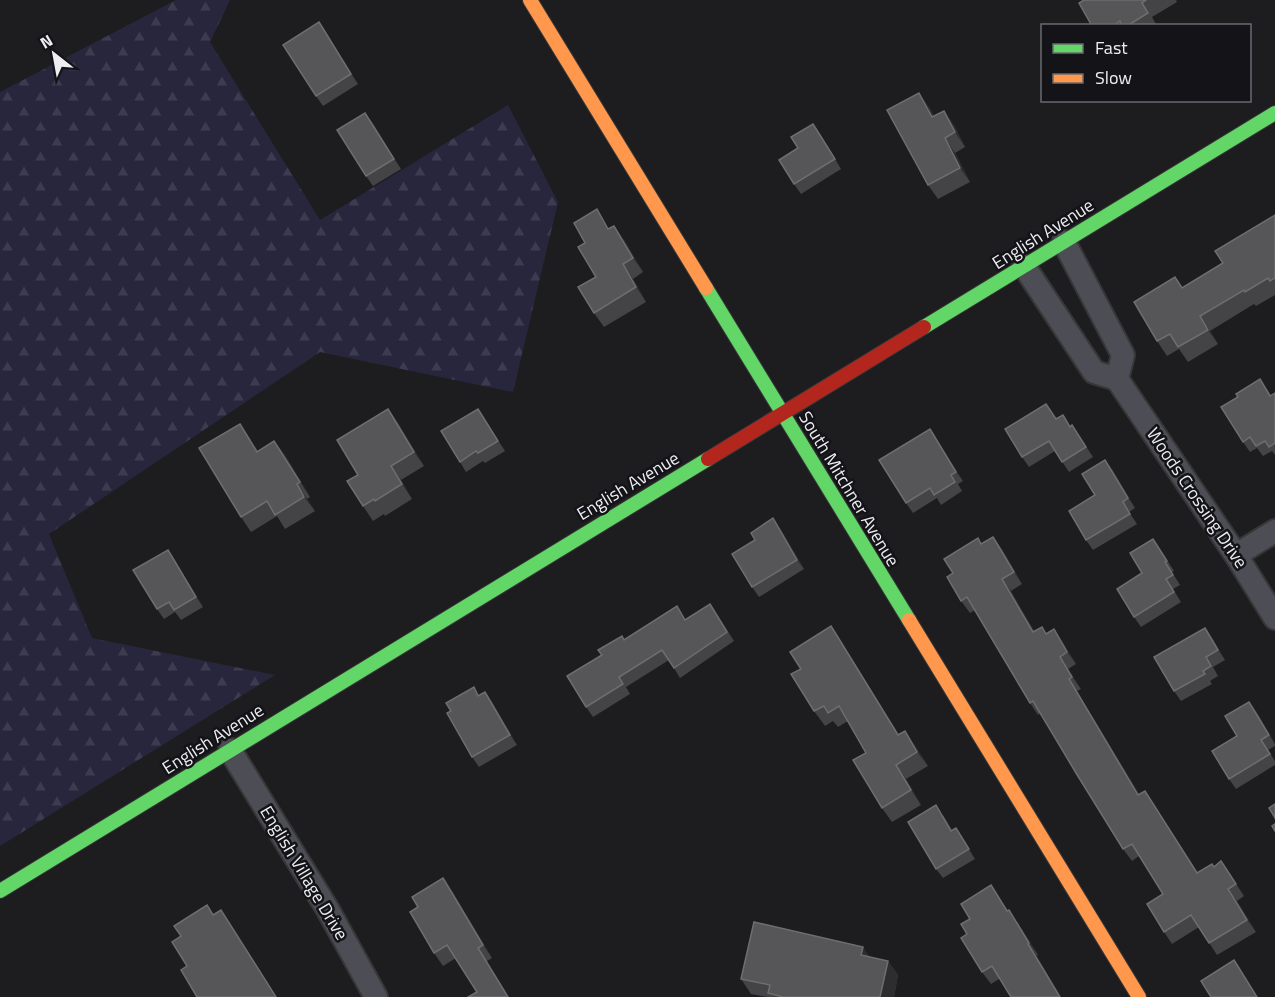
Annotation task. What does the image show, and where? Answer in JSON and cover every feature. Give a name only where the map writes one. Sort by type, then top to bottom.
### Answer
[{"type":"street","name":"South Mitchner Avenue","points":[[530,0],[1139,997]]},
{"type":"street","name":"English Avenue","points":[[0,891],[1275,112]]},
{"type":"street","points":[[1024,266],[1094,372],[1117,379],[1123,355],[1064,242]]},
{"type":"street","name":"Woods Crossing Drive","points":[[1117,379],[1236,555],[1275,618]]},
{"type":"street","points":[[1236,555],[1275,531]]},
{"type":"street","name":"English Village Drive","points":[[230,750],[325,906],[376,997]]},
{"type":"green space","points":[[176,0],[230,0],[210,42],[320,220],[508,105],[558,202],[513,392],[320,352],[49,534],[92,638],[275,675],[0,846],[0,92]]},
{"type":"building","points":[[1084,0],[1146,0],[1142,3],[1148,13],[1130,24],[1121,24],[1120,21],[1116,24],[1091,24],[1079,3]]},
{"type":"building","points":[[319,22],[351,74],[316,96],[283,45]]},
{"type":"building","points":[[919,93],[932,117],[944,111],[955,132],[945,138],[960,168],[928,185],[887,110]]},
{"type":"building","points":[[365,113],[394,159],[366,176],[337,130]]},
{"type":"building","points":[[813,124],[835,159],[794,184],[779,160],[798,148],[791,137]]},
{"type":"building","points":[[597,209],[608,229],[614,226],[633,258],[623,264],[636,287],[594,313],[578,287],[596,277],[578,247],[585,243],[574,223]]},
{"type":"building","points":[[1275,215],[1275,278],[1270,281],[1268,278],[1245,292],[1244,290],[1200,316],[1208,330],[1178,347],[1170,334],[1157,341],[1134,302],[1175,277],[1182,288],[1223,263],[1215,251]]},
{"type":"building","points":[[1260,379],[1270,396],[1275,393],[1275,443],[1269,447],[1265,441],[1256,446],[1250,437],[1243,442],[1221,407],[1238,397],[1236,394]]},
{"type":"building","points":[[1046,404],[1056,419],[1063,415],[1086,447],[1062,462],[1049,441],[1022,457],[1005,429]]},
{"type":"building","points":[[388,409],[414,452],[391,466],[402,484],[363,506],[347,481],[358,475],[337,440]]},
{"type":"building","points":[[478,409],[498,441],[478,453],[476,451],[460,462],[441,431]]},
{"type":"building","points":[[240,424],[257,452],[274,441],[300,482],[297,484],[304,497],[275,515],[267,501],[241,517],[199,448]]},
{"type":"building","points":[[930,429],[956,472],[951,475],[955,482],[934,495],[930,488],[906,503],[879,460]]},
{"type":"building","points":[[1105,460],[1128,498],[1123,502],[1130,514],[1086,540],[1069,511],[1095,495],[1082,474]]},
{"type":"building","points":[[773,518],[797,560],[752,587],[732,554],[755,540],[751,533]]},
{"type":"building","points":[[993,537],[1014,572],[1002,579],[1033,632],[1042,627],[1046,634],[1054,629],[1067,652],[1060,657],[1072,677],[1069,679],[1138,795],[1145,791],[1197,873],[1212,864],[1214,867],[1221,861],[1236,884],[1228,889],[1247,920],[1209,943],[1191,915],[1164,932],[1147,904],[1163,894],[1132,844],[1123,849],[1033,701],[1030,703],[967,597],[961,601],[947,577],[953,573],[944,559],[978,538],[981,544]]},
{"type":"building","points":[[1153,539],[1173,575],[1166,579],[1174,592],[1134,617],[1117,589],[1142,573],[1130,553]]},
{"type":"building","points":[[168,550],[196,597],[174,610],[169,602],[157,609],[133,570]]},
{"type":"building","points":[[710,604],[727,632],[674,668],[662,650],[619,677],[623,684],[586,707],[567,676],[602,655],[598,650],[622,636],[624,640],[677,606],[685,620]]},
{"type":"building","points":[[831,626],[898,735],[905,731],[917,752],[896,765],[911,790],[882,808],[853,760],[866,753],[839,706],[828,713],[824,706],[814,711],[791,674],[801,669],[790,652]]},
{"type":"building","points":[[1205,628],[1218,650],[1206,657],[1211,666],[1203,671],[1205,674],[1174,691],[1154,657]]},
{"type":"building","points":[[474,687],[478,696],[485,692],[510,735],[472,757],[447,713],[451,711],[446,703]]},
{"type":"building","points":[[1249,702],[1269,735],[1261,740],[1270,754],[1229,779],[1212,751],[1237,736],[1225,716]]},
{"type":"building","points":[[1275,804],[1275,818],[1269,808]]},
{"type":"building","points":[[936,805],[951,831],[956,828],[969,849],[936,869],[908,822]]},
{"type":"building","points":[[443,878],[483,945],[478,948],[508,997],[468,997],[477,992],[447,945],[434,953],[410,912],[418,907],[412,897]]},
{"type":"building","points":[[991,885],[1007,911],[1009,910],[1060,997],[1011,997],[992,966],[982,972],[961,938],[967,934],[961,924],[970,919],[961,904]]},
{"type":"building","points":[[207,905],[213,915],[221,910],[276,997],[197,997],[181,970],[187,966],[172,942],[181,936],[174,926]]},
{"type":"building","points":[[754,922],[863,947],[861,955],[888,961],[880,997],[783,997],[768,993],[770,985],[741,979]]},
{"type":"building","points":[[1234,960],[1257,997],[1211,997],[1201,981]]},
{"type":"traffic: fast","points":[[924,327],[1275,113]]},
{"type":"traffic: fast","points":[[706,288],[909,620]]},
{"type":"traffic: fast","points":[[0,891],[708,459]]},
{"type":"traffic: slow","points":[[530,0],[706,288]]},
{"type":"traffic: slow","points":[[909,620],[1139,997]]},
{"type":"traffic: jam","points":[[708,459],[924,327]]}]
